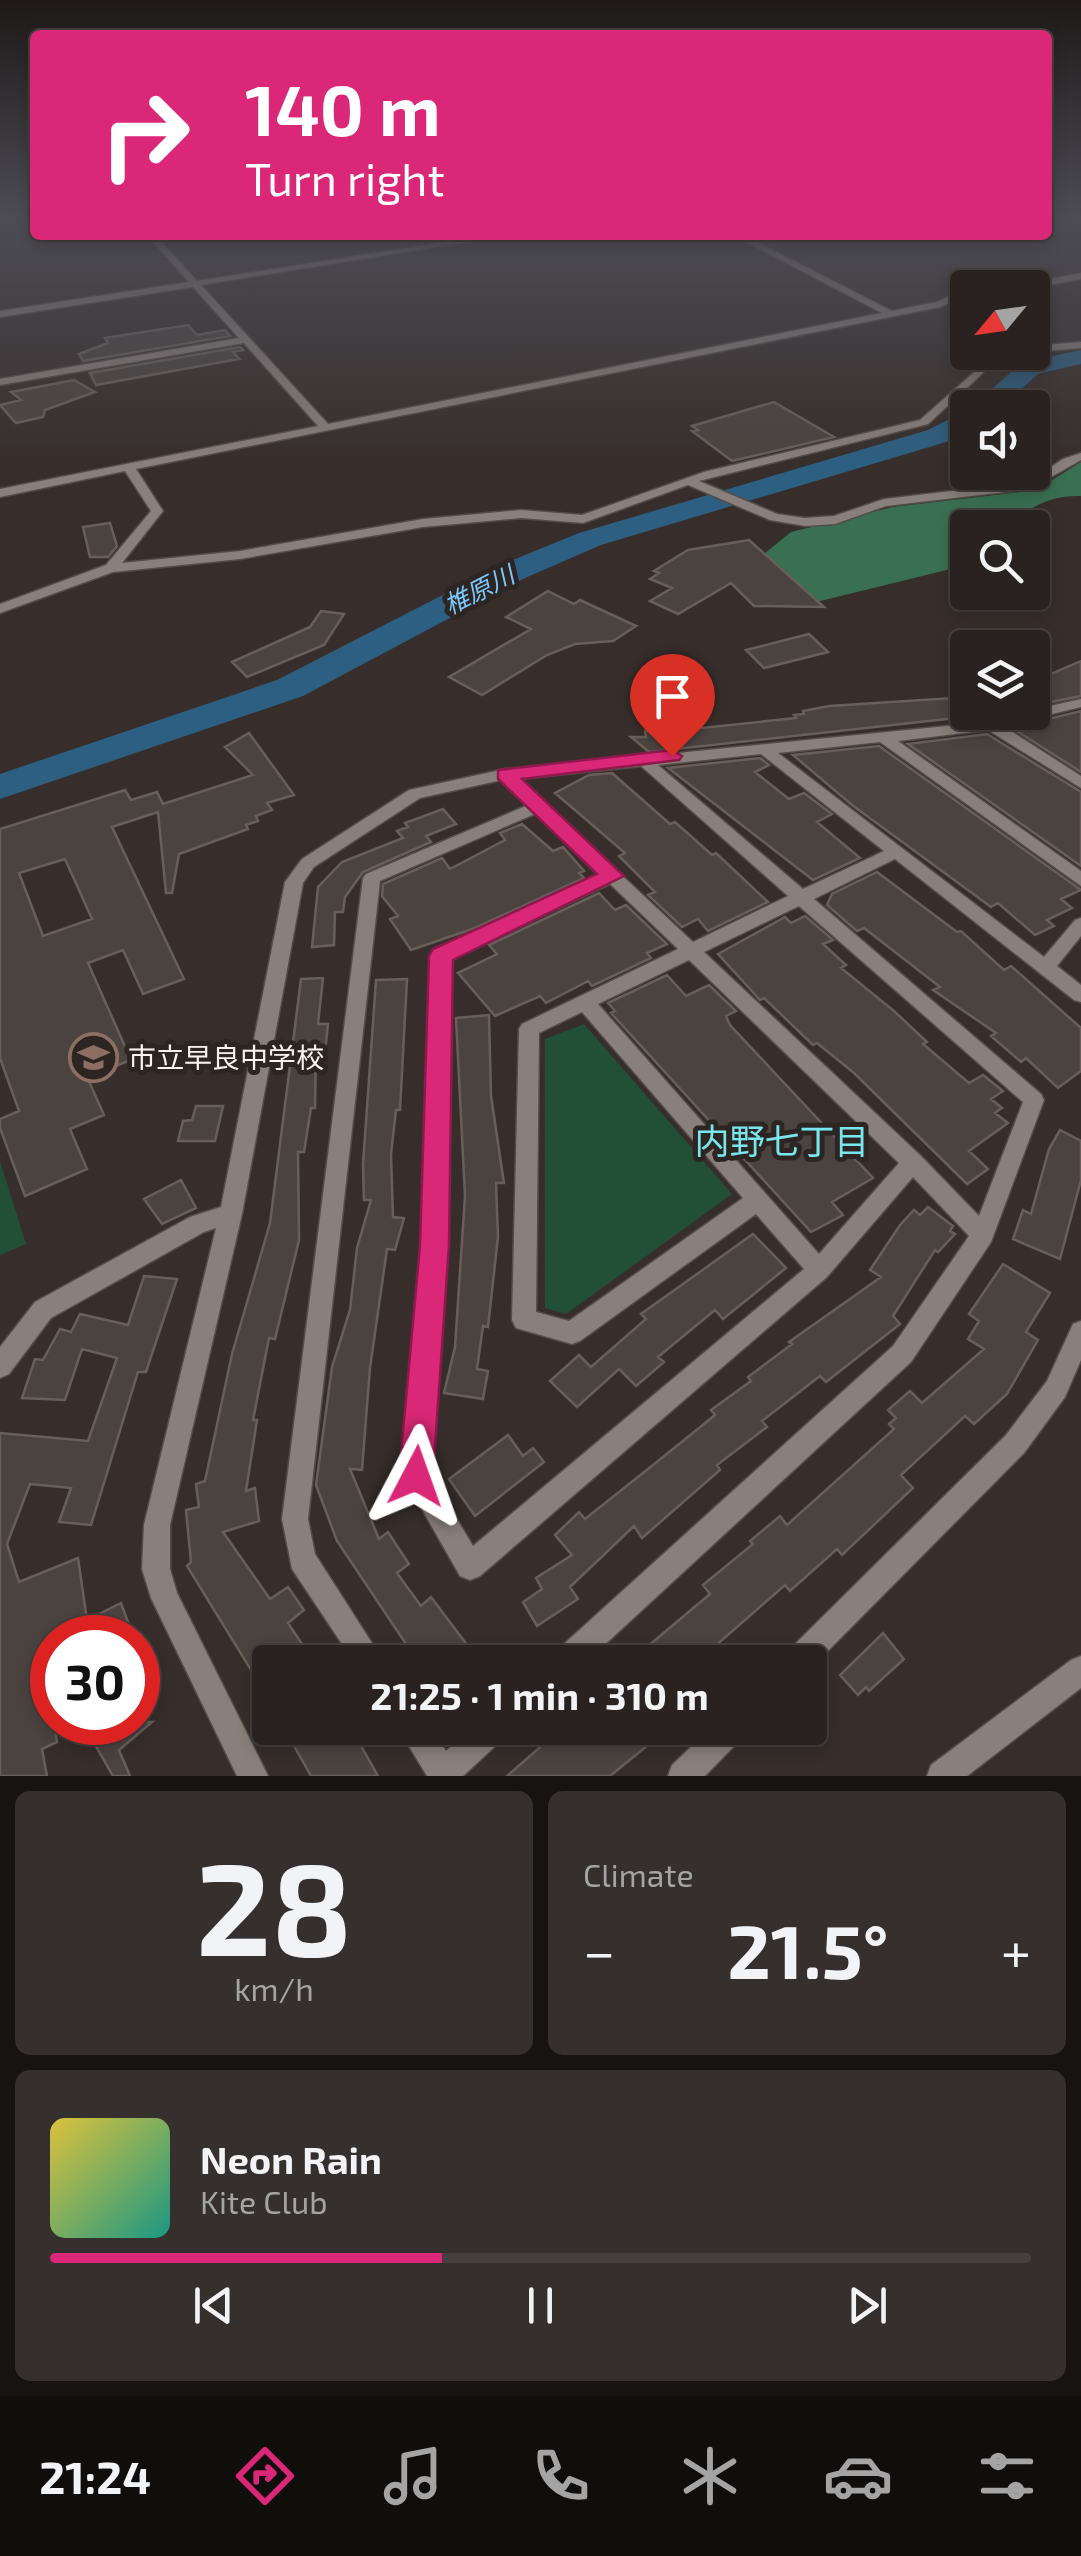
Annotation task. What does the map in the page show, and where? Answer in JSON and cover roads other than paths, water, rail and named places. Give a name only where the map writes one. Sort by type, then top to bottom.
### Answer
[{"type":"street","points":[[0,314],[92,300]]},
{"type":"street","points":[[209,300],[326,428]]},
{"type":"street","points":[[864,300],[892,314]]},
{"type":"street","points":[[0,494],[950,300]]},
{"type":"street","points":[[0,382],[246,340]]},
{"type":"street","points":[[1050,347],[1081,345]]},
{"type":"street","points":[[0,608],[111,568],[240,554],[442,521],[521,514],[583,519],[688,481],[924,422],[981,370]]},
{"type":"street","points":[[688,481],[762,512],[804,522],[835,520],[884,503],[1030,486],[1048,478],[1062,462],[1081,456]]},
{"type":"street","points":[[111,568],[156,511],[129,468]]},
{"type":"street","points":[[1050,710],[1081,702]]},
{"type":"street","points":[[253,1776],[165,1598],[156,1569],[156,1525],[231,1214],[294,882],[308,863],[415,794],[505,774],[950,729]]},
{"type":"street","points":[[998,730],[1081,783]]},
{"type":"street","points":[[883,737],[1081,880]]},
{"type":"street","points":[[764,749],[1081,994]]},
{"type":"street","points":[[584,1645],[902,1354],[983,1235],[1034,1100],[642,758]]},
{"type":"street","points":[[505,774],[913,1162],[983,1235]]},
{"type":"street","points":[[359,1645],[302,1559],[295,1520],[372,878],[539,806]]},
{"type":"street","points":[[758,1200],[572,1333],[524,1320],[529,1029],[898,851]]},
{"type":"street","points":[[613,876],[441,956],[434,1245],[416,1476],[470,1566],[819,1270],[913,1162]]},
{"type":"street","points":[[1046,967],[1081,924]]},
{"type":"street","points":[[585,1002],[819,1270]]},
{"type":"street","points":[[0,1366],[42,1310],[198,1224],[231,1214]]},
{"type":"street","points":[[814,1645],[1015,1444],[1056,1390],[1081,1332]]},
{"type":"street","points":[[942,1776],[1081,1670]]},
{"type":"street","points":[[424,1745],[443,1774],[475,1745]]},
{"type":"street","points":[[683,1776],[715,1745]]},
{"type":"waterway","name":"椎原川","points":[[1005,390],[1030,368],[1081,357]]},
{"type":"waterway","name":"椎原川","points":[[0,787],[290,688],[514,571],[590,539],[937,436],[950,428]]},
{"type":"place","name":"市立早良中学校","points":[[93,1058]]},
{"type":"district","name":"内野七丁目","points":[[782,1142]]}]
